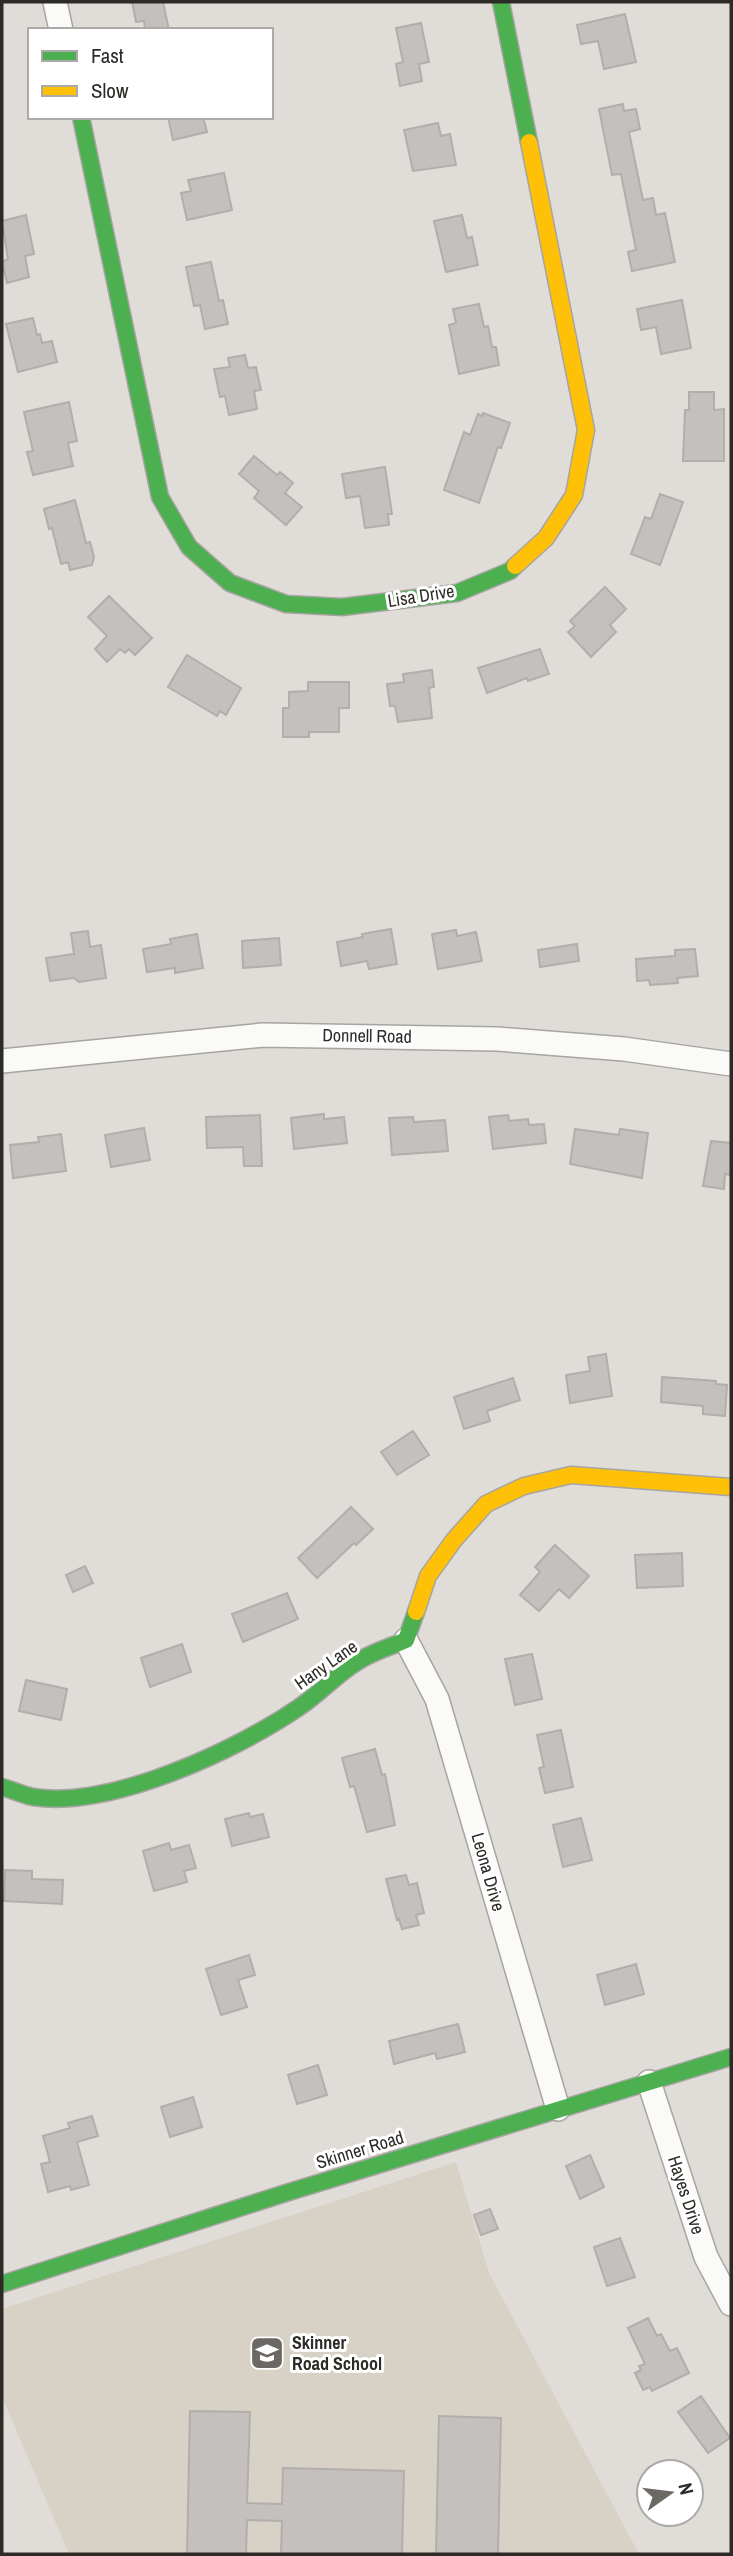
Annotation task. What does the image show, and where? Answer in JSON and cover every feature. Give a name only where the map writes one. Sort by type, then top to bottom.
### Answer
[{"type":"street","points":[[55,2],[61,28]]},
{"type":"street","name":"Lisa Drive","points":[[80,119],[160,497],[189,548],[230,583],[286,604],[342,607],[457,593],[510,571],[546,538],[574,495],[586,430],[501,2]]},
{"type":"street","name":"Donnell Road","points":[[2,1061],[289,1035],[497,1039],[624,1049],[731,1064]]},
{"type":"street","points":[[406,1640],[428,1576],[454,1540],[486,1504],[524,1486],[571,1475],[731,1487]]},
{"type":"street","name":"Hany Lane","points":[[2,1787],[13,1794],[58,1800],[103,1793],[197,1762],[297,1709],[358,1661],[406,1640]]},
{"type":"street","name":"Leona Drive","points":[[406,1640],[437,1699],[558,2109]]},
{"type":"street","name":"Skinner Road","points":[[2,2284],[731,2057]]},
{"type":"street","name":"Hayes Drive","points":[[649,2082],[706,2257],[731,2304]]},
{"type":"shaded area","name":"Skinner Road School","points":[[456,2162],[489,2273],[639,2554],[69,2554],[2,2397],[2,2309]]},
{"type":"building","points":[[132,2],[163,2],[169,28],[145,28],[144,21],[136,22]]},
{"type":"building","points":[[625,14],[636,62],[604,69],[598,41],[581,44],[577,25]]},
{"type":"building","points":[[421,23],[429,62],[419,64],[422,81],[400,86],[396,64],[403,62],[396,28]]},
{"type":"building","points":[[623,104],[624,111],[636,109],[640,129],[629,132],[643,200],[653,198],[656,215],[665,213],[675,262],[632,271],[628,252],[636,250],[621,174],[612,175],[599,109]]},
{"type":"building","points":[[168,119],[204,119],[207,132],[173,140]]},
{"type":"building","points":[[438,123],[441,136],[450,134],[456,165],[413,171],[404,130]]},
{"type":"building","points":[[224,173],[232,210],[187,220],[181,193],[191,191],[188,180]]},
{"type":"building","points":[[26,215],[34,254],[25,256],[29,277],[7,283],[2,262],[8,259],[2,221]]},
{"type":"building","points":[[462,215],[467,238],[472,237],[478,265],[446,272],[434,221]]},
{"type":"building","points":[[211,262],[219,301],[223,300],[228,324],[205,329],[200,305],[194,306],[186,267]]},
{"type":"building","points":[[682,300],[691,348],[661,354],[656,327],[641,330],[637,309]]},
{"type":"building","points":[[479,304],[484,327],[488,326],[492,347],[496,347],[499,365],[459,374],[449,325],[456,323],[453,309]]},
{"type":"building","points":[[33,318],[42,343],[52,341],[57,362],[18,372],[6,324]]},
{"type":"building","points":[[245,355],[248,368],[256,367],[261,390],[254,391],[257,409],[229,415],[225,396],[220,397],[214,369],[230,367],[228,358]]},
{"type":"building","points":[[689,392],[714,392],[714,410],[724,409],[724,461],[683,461],[685,410],[689,410]]},
{"type":"building","points":[[69,402],[77,441],[68,443],[73,466],[33,475],[27,452],[33,451],[24,412]]},
{"type":"building","points":[[483,413],[510,423],[501,448],[498,447],[479,503],[444,490],[464,432],[470,435],[478,414],[482,416]]},
{"type":"building","points":[[254,456],[277,475],[280,472],[293,483],[285,493],[302,507],[286,525],[254,498],[259,491],[239,474]]},
{"type":"building","points":[[385,467],[392,514],[388,514],[389,525],[365,528],[360,496],[346,498],[342,474]]},
{"type":"building","points":[[660,494],[683,502],[660,565],[631,554],[645,517],[651,519]]},
{"type":"building","points":[[75,500],[86,543],[90,542],[94,557],[92,565],[70,570],[68,562],[61,564],[44,509]]},
{"type":"building","points":[[605,587],[626,609],[610,625],[616,632],[591,657],[568,632],[575,626],[570,621]]},
{"type":"building","points":[[109,596],[152,638],[135,655],[129,649],[125,653],[120,649],[107,662],[95,649],[107,636],[88,617]]},
{"type":"building","points":[[540,649],[549,674],[528,681],[527,678],[487,693],[478,668]]},
{"type":"building","points":[[187,655],[241,688],[226,715],[220,711],[217,716],[168,687]]},
{"type":"building","points":[[432,670],[434,687],[429,688],[432,718],[398,722],[395,706],[390,706],[387,684],[404,682],[403,674]]},
{"type":"building","points":[[308,682],[349,682],[349,708],[339,708],[339,732],[309,732],[309,737],[283,737],[283,708],[289,708],[289,692],[308,691]]},
{"type":"building","points":[[391,929],[397,964],[369,969],[367,961],[341,966],[337,942]]},
{"type":"building","points":[[456,930],[457,936],[476,932],[482,961],[438,969],[432,934]]},
{"type":"building","points":[[88,931],[90,947],[101,945],[106,978],[79,982],[74,978],[50,981],[46,958],[74,954],[71,933]]},
{"type":"building","points":[[197,934],[203,968],[175,973],[175,968],[147,972],[143,949],[171,944],[170,939]]},
{"type":"building","points":[[279,938],[281,965],[243,968],[242,941]]},
{"type":"building","points":[[577,944],[579,961],[540,967],[538,950]]},
{"type":"building","points":[[695,949],[698,976],[677,978],[678,983],[650,985],[649,980],[637,981],[636,959],[675,956],[675,950]]},
{"type":"building","points":[[324,1114],[324,1119],[344,1117],[347,1143],[294,1149],[291,1118]]},
{"type":"building","points":[[260,1115],[262,1166],[244,1166],[243,1147],[207,1148],[206,1117]]},
{"type":"building","points":[[508,1115],[509,1121],[528,1119],[529,1125],[544,1124],[546,1143],[493,1149],[489,1117]]},
{"type":"building","points":[[413,1117],[414,1122],[445,1120],[448,1151],[392,1155],[389,1118]]},
{"type":"building","points":[[144,1128],[150,1160],[111,1167],[105,1135]]},
{"type":"building","points":[[575,1129],[619,1135],[620,1129],[648,1133],[642,1178],[570,1164]]},
{"type":"building","points":[[61,1134],[66,1171],[13,1178],[10,1145],[39,1142],[38,1137]]},
{"type":"building","points":[[711,1141],[731,1143],[731,1175],[725,1174],[724,1189],[703,1186]]},
{"type":"building","points":[[606,1354],[612,1396],[570,1403],[566,1375],[590,1371],[588,1357]]},
{"type":"building","points":[[662,1377],[716,1381],[716,1384],[727,1385],[725,1416],[703,1414],[703,1406],[661,1402]]},
{"type":"building","points":[[513,1378],[520,1400],[487,1411],[490,1421],[464,1429],[454,1397]]},
{"type":"building","points":[[413,1431],[429,1455],[397,1475],[381,1452]]},
{"type":"building","points":[[351,1507],[373,1529],[317,1578],[298,1558]]},
{"type":"building","points":[[555,1545],[589,1576],[569,1598],[559,1589],[539,1611],[520,1595],[540,1572],[535,1567]]},
{"type":"building","points":[[682,1553],[683,1586],[637,1588],[635,1555]]},
{"type":"building","points":[[85,1566],[93,1583],[73,1592],[66,1575]]},
{"type":"building","points":[[287,1593],[298,1619],[243,1642],[232,1614]]},
{"type":"building","points":[[182,1644],[191,1672],[150,1687],[141,1658]]},
{"type":"building","points":[[532,1654],[542,1699],[515,1705],[505,1659]]},
{"type":"building","points":[[26,1680],[67,1689],[61,1720],[19,1711]]},
{"type":"building","points":[[561,1730],[573,1787],[545,1793],[539,1768],[544,1767],[537,1735]]},
{"type":"building","points":[[375,1749],[382,1775],[385,1774],[395,1825],[367,1832],[354,1786],[350,1787],[342,1758]]},
{"type":"building","points":[[249,1813],[250,1817],[263,1814],[269,1837],[232,1846],[225,1819]]},
{"type":"building","points":[[581,1818],[592,1860],[563,1867],[553,1825]]},
{"type":"building","points":[[169,1843],[171,1850],[189,1845],[196,1868],[184,1871],[187,1882],[154,1891],[143,1851]]},
{"type":"building","points":[[5,1870],[32,1871],[32,1879],[63,1880],[62,1904],[4,1901]]},
{"type":"building","points":[[406,1875],[409,1885],[417,1883],[424,1913],[416,1915],[419,1925],[402,1929],[386,1879]]},
{"type":"building","points":[[249,1955],[255,1975],[238,1980],[247,2007],[221,2015],[206,1969]]},
{"type":"building","points":[[636,1964],[644,1994],[605,2005],[597,1975]]},
{"type":"building","points":[[458,2024],[465,2052],[437,2059],[435,2053],[394,2064],[389,2041]]},
{"type":"building","points":[[318,2065],[327,2095],[297,2104],[288,2075]]},
{"type":"building","points":[[193,2097],[202,2127],[170,2137],[161,2107]]},
{"type":"building","points":[[92,2116],[98,2136],[77,2142],[89,2185],[71,2190],[70,2186],[48,2192],[41,2164],[50,2162],[43,2136],[70,2128],[68,2123]]},
{"type":"building","points":[[590,2155],[604,2187],[580,2199],[566,2166]]},
{"type":"building","points":[[490,2209],[498,2229],[481,2235],[474,2215]]},
{"type":"building","points":[[620,2238],[635,2277],[607,2286],[594,2247]]},
{"type":"building","points":[[648,2318],[657,2336],[661,2334],[670,2351],[677,2348],[689,2373],[652,2391],[650,2387],[643,2390],[635,2373],[641,2370],[639,2366],[645,2364],[628,2328]]},
{"type":"building","points":[[701,2396],[730,2438],[708,2453],[678,2412]]},
{"type":"building","points":[[190,2411],[250,2412],[247,2503],[282,2504],[283,2468],[404,2471],[402,2554],[281,2554],[282,2521],[247,2520],[246,2554],[187,2554]]},
{"type":"building","points":[[439,2416],[501,2418],[498,2554],[436,2554]]},
{"type":"traffic: fast","points":[[501,2],[529,142]]},
{"type":"traffic: fast","points":[[81,119],[160,497],[189,547],[230,583],[286,604],[342,607],[457,593],[510,571],[515,566]]},
{"type":"traffic: fast","points":[[2,1787],[33,1797],[64,1798],[98,1794],[171,1773],[207,1758],[272,1725],[363,1658],[406,1640],[416,1612]]},
{"type":"traffic: fast","points":[[2,2284],[289,2192],[731,2057]]},
{"type":"traffic: slow","points":[[515,566],[546,538],[574,495],[586,430],[529,142]]},
{"type":"traffic: slow","points":[[416,1612],[428,1576],[454,1540],[486,1504],[524,1486],[571,1475],[731,1487]]},
{"type":"place","name":"Skinner Road School","points":[[267,2353]]}]
